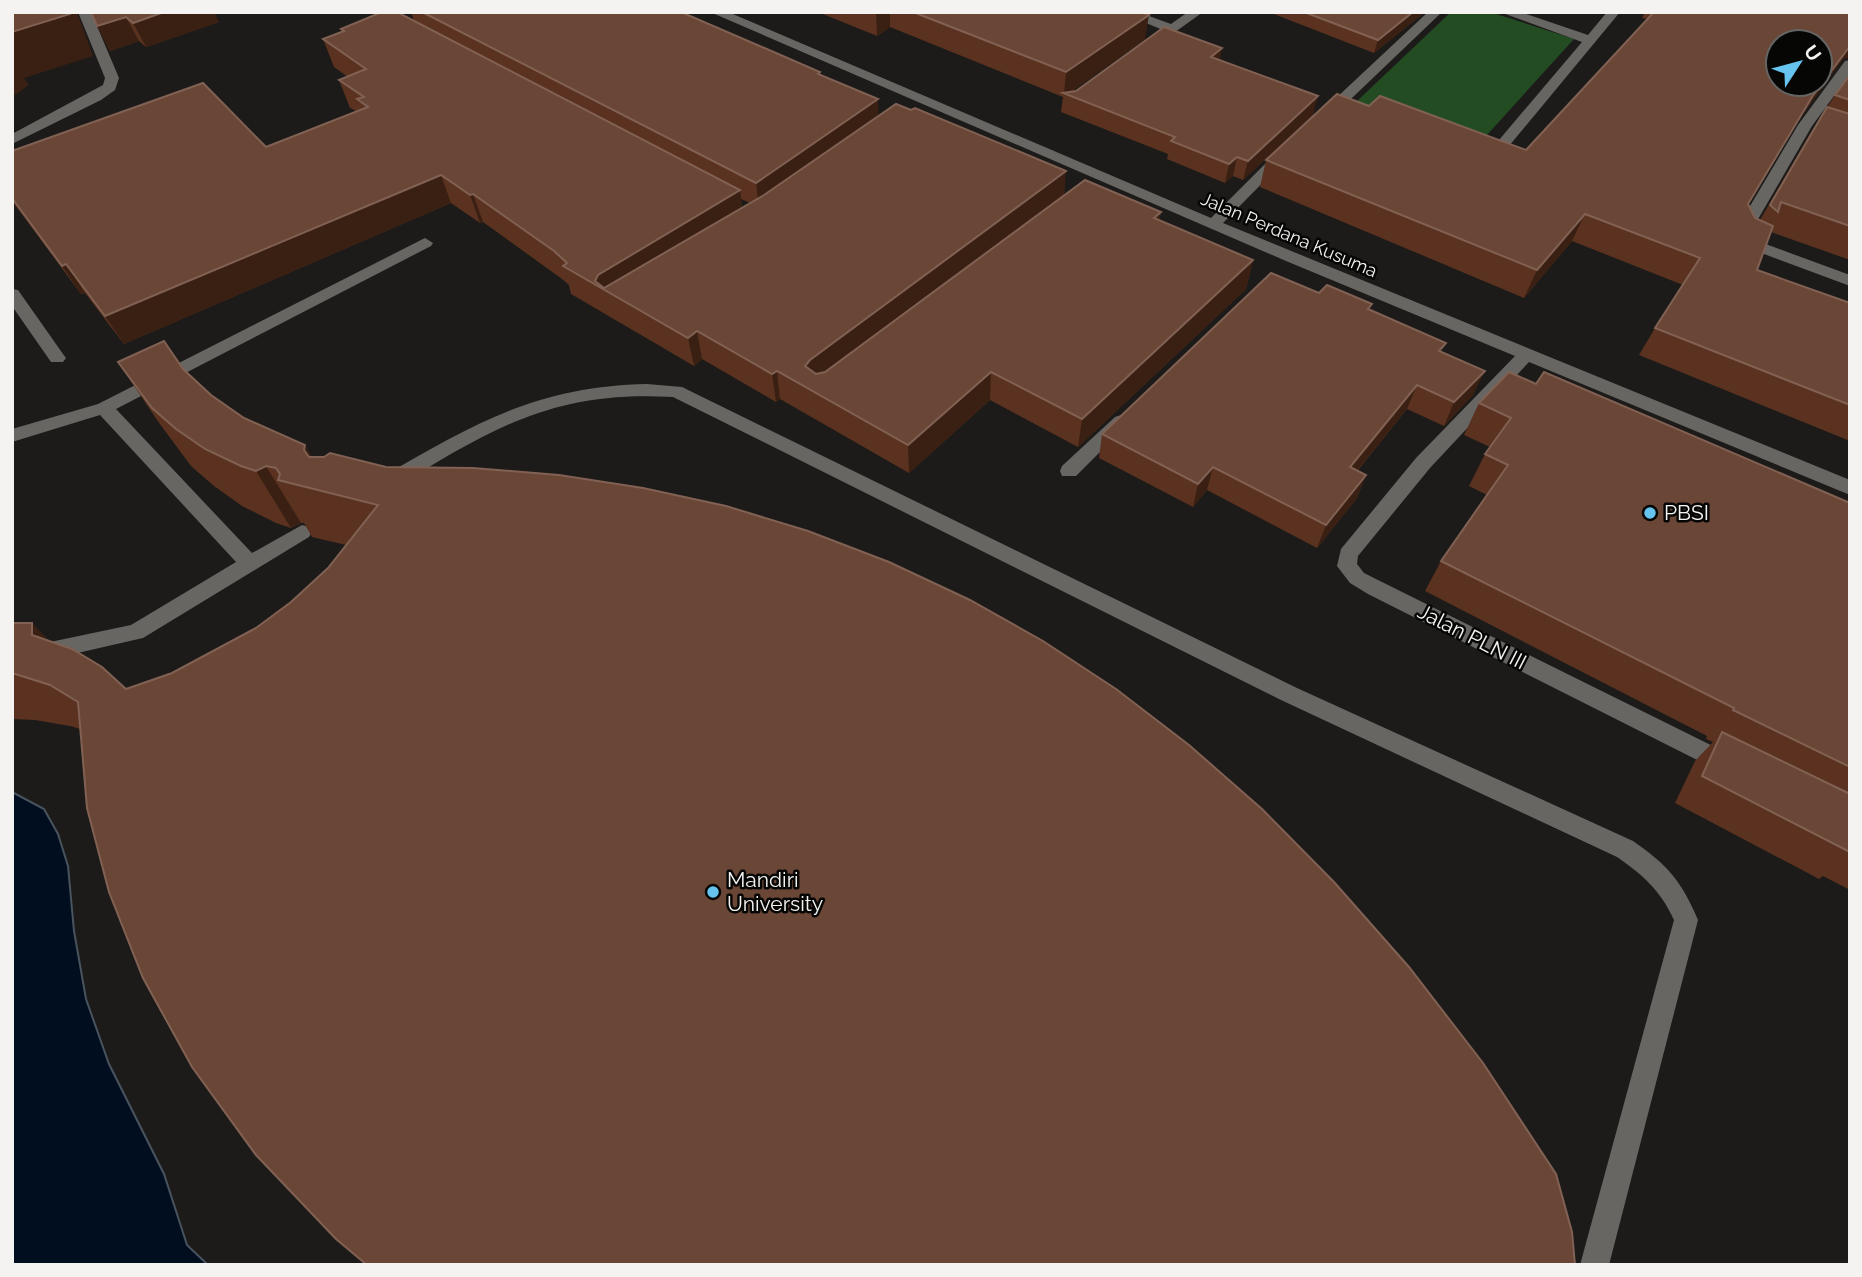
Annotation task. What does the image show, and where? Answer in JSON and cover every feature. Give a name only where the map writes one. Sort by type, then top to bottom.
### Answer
[{"type":"street","points":[[12,140],[96,97],[110,87],[112,78],[84,12]]},
{"type":"street","name":"Jalan Perdana Kusuma","points":[[716,12],[1099,184],[1214,223],[1525,356],[1850,488]]},
{"type":"street","points":[[1125,12],[1172,29]]},
{"type":"street","points":[[1141,52],[1197,12]]},
{"type":"street","points":[[1315,125],[1436,12]]},
{"type":"street","points":[[1506,12],[1590,40]]},
{"type":"street","points":[[1504,143],[1614,12]]},
{"type":"street","points":[[1850,64],[1742,233],[1745,240],[1764,250],[1850,281]]},
{"type":"street","points":[[39,126],[62,134]]},
{"type":"street","points":[[1214,223],[1234,200],[1295,144]]},
{"type":"street","points":[[12,436],[104,408],[425,243]]},
{"type":"street","points":[[1277,272],[1293,258]]},
{"type":"street","points":[[12,294],[57,358]]},
{"type":"street","name":"Jalan PLN III","points":[[1525,356],[1423,463],[1348,554],[1348,566],[1357,578],[1375,588],[1751,776]]},
{"type":"street","points":[[371,492],[439,452],[516,414],[558,399],[635,388],[677,391],[1289,694],[1625,849],[1657,870],[1675,893],[1686,920],[1594,1265]]},
{"type":"street","points":[[1069,471],[1139,404]]},
{"type":"street","points":[[104,408],[250,564]]},
{"type":"street","points":[[12,659],[136,632],[302,532]]},
{"type":"green space","points":[[1451,12],[1490,12],[1574,39],[1476,147],[1355,103]]},
{"type":"water","points":[[12,792],[44,809],[58,834],[68,866],[74,931],[86,999],[109,1064],[164,1174],[187,1245],[208,1265],[12,1265]]},
{"type":"building","points":[[12,12],[69,12],[70,14],[12,32]]},
{"type":"building","points":[[91,12],[164,12],[133,23],[126,17],[97,26]]},
{"type":"building","points":[[382,12],[397,12],[740,190],[598,275],[595,281],[604,288],[764,195],[896,104],[911,110],[915,108],[1066,171],[810,360],[805,366],[816,374],[825,372],[1085,180],[1161,212],[1154,218],[1253,260],[1082,419],[991,372],[908,445],[777,371],[772,374],[697,331],[688,338],[563,266],[567,263],[554,251],[441,175],[105,316],[66,264],[62,266],[12,198],[12,151],[203,83],[266,147],[368,107],[357,99],[364,97],[339,80],[366,69],[323,39]]},
{"type":"building","points":[[422,12],[681,12],[878,99],[756,183]]},
{"type":"building","points":[[913,12],[1141,12],[1149,15],[1066,72]]},
{"type":"building","points":[[1304,12],[1413,12],[1378,40]]},
{"type":"building","points":[[1654,12],[1850,12],[1850,46],[1834,67],[1834,28],[1764,28],[1764,98],[1811,98],[1748,204],[1755,218],[1773,226],[1757,270],[1850,303],[1850,405],[1655,328],[1700,258],[1585,214],[1537,270],[1266,160],[1337,94],[1369,106],[1380,96],[1526,150]]},
{"type":"building","points":[[1164,27],[1222,48],[1211,57],[1318,96],[1248,161],[1237,157],[1229,164],[1171,141],[1175,137],[1063,93],[1076,91]]},
{"type":"building","points":[[1850,75],[1850,100],[1835,95]]},
{"type":"building","points":[[1827,107],[1850,114],[1850,226],[1781,202],[1778,212],[1770,205]]},
{"type":"building","points":[[1271,273],[1319,293],[1327,285],[1372,304],[1368,309],[1446,343],[1439,351],[1485,371],[1454,402],[1417,385],[1350,467],[1366,475],[1326,525],[1213,467],[1198,484],[1102,434]]},
{"type":"building","name":"Mandiri University","points":[[164,341],[183,369],[211,395],[244,418],[305,445],[304,450],[309,457],[324,457],[330,453],[386,467],[473,468],[559,475],[643,488],[726,506],[808,531],[889,562],[970,600],[1043,641],[1116,689],[1189,745],[1262,809],[1334,882],[1409,967],[1483,1063],[1556,1174],[1572,1232],[1575,1265],[367,1265],[336,1239],[256,1155],[192,1067],[143,978],[109,892],[87,808],[78,702],[50,685],[12,673],[12,623],[32,623],[32,635],[72,649],[102,667],[126,689],[172,673],[256,628],[291,602],[328,568],[378,505],[278,480],[280,474],[276,468],[266,466],[256,471],[241,466],[205,449],[176,429],[152,408],[118,362]]},
{"type":"building","points":[[1509,372],[1536,384],[1544,372],[1850,503],[1850,767],[1441,561],[1508,465],[1485,454],[1511,418],[1479,403]]},
{"type":"building","points":[[1722,732],[1850,794],[1850,852],[1702,776]]},
{"type":"place","name":"PBSI","points":[[1650,513]]},
{"type":"place","name":"Mandiri University","points":[[713,892]]}]
